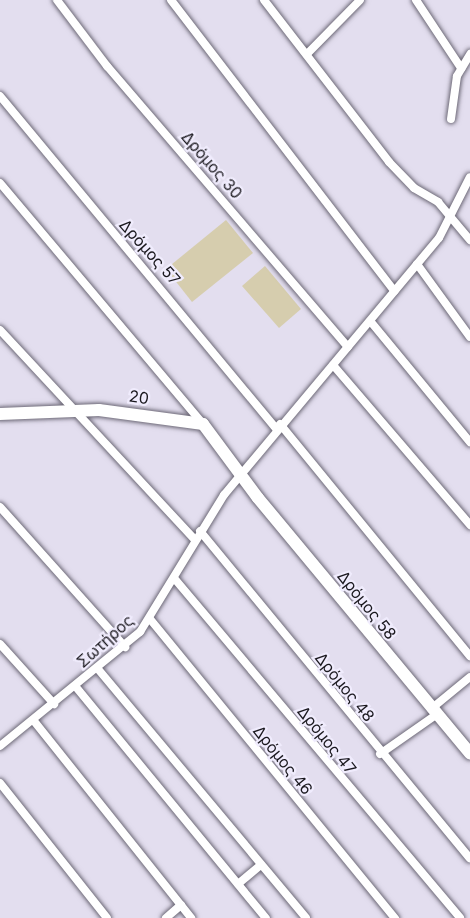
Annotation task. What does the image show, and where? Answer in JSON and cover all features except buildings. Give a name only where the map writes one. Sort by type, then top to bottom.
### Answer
[{"type":"street","name":"Δρόμος 30","points":[[57,0],[107,66],[348,347]]},
{"type":"street","points":[[171,0],[394,291]]},
{"type":"street","points":[[264,0],[308,53],[389,162],[451,217],[470,240]]},
{"type":"street","points":[[416,0],[461,68]]},
{"type":"street","points":[[308,53],[362,1]]},
{"type":"street","points":[[451,119],[461,68],[470,54]]},
{"type":"street","name":"Δρόμος 57","points":[[0,96],[75,190],[199,330],[470,656]]},
{"type":"street","points":[[451,217],[470,177]]},
{"type":"street","points":[[0,183],[203,424]]},
{"type":"street","name":"Σωτήρος","points":[[0,746],[125,647],[150,619],[198,536],[278,426],[371,322],[451,217]]},
{"type":"street","points":[[417,264],[470,337]]},
{"type":"street","points":[[371,322],[470,442]]},
{"type":"street","name":"Δρόμος 48","points":[[0,330],[69,409],[198,536],[470,858]]},
{"type":"street","points":[[333,365],[470,525]]},
{"type":"street","name":"20","points":[[0,414],[69,409],[130,412],[203,424]]},
{"type":"street","name":"Δρόμος 58","points":[[203,424],[434,712],[470,753]]},
{"type":"street","points":[[0,507],[125,647]]},
{"type":"street","name":"Δρόμος 47","points":[[174,578],[460,918]]},
{"type":"street","name":"Δρόμος 46","points":[[150,619],[395,918]]},
{"type":"street","points":[[0,644],[54,704]]},
{"type":"street","points":[[98,669],[306,918]]},
{"type":"street","points":[[380,754],[434,712],[470,677]]},
{"type":"street","points":[[76,687],[266,918]]},
{"type":"street","points":[[34,721],[191,918]]},
{"type":"street","points":[[0,783],[107,918]]},
{"type":"street","points":[[238,884],[261,865]]},
{"type":"street","points":[[166,918],[181,905]]},
{"type":"shaded area","points":[[226,220],[253,253],[192,302],[166,269]]},
{"type":"shaded area","points":[[265,266],[301,309],[279,328],[242,286]]}]
